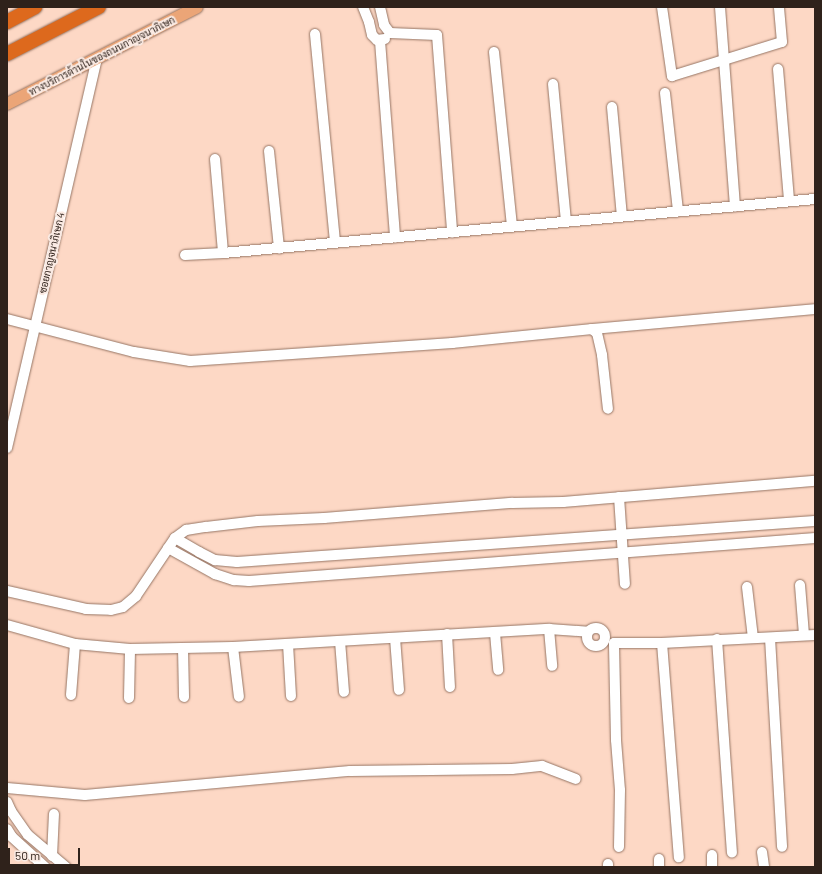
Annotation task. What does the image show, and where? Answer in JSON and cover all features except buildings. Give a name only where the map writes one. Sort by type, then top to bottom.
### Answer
[{"type":"highway","points":[[7,22],[36,7]]},
{"type":"highway","points":[[7,54],[99,7]]},
{"type":"main road","name":"ทางบริการด้านในของถนนกาญจนาภิเษก","points":[[7,104],[197,7]]},
{"type":"street","points":[[363,7],[372,35],[380,41],[395,237]]},
{"type":"street","points":[[380,7],[384,25],[390,33]]},
{"type":"street","points":[[662,7],[672,76],[782,42],[779,7]]},
{"type":"street","points":[[720,7],[735,206]]},
{"type":"street","points":[[380,41],[387,38],[390,33]]},
{"type":"street","points":[[390,33],[437,35],[452,232]]},
{"type":"street","points":[[316,34],[335,243]]},
{"type":"street","points":[[494,52],[512,226]]},
{"type":"street","name":"ซอยกาญจนาภิเษก 4","points":[[7,448],[97,58]]},
{"type":"street","points":[[778,69],[789,201]]},
{"type":"street","points":[[553,84],[566,221]]},
{"type":"street","points":[[665,93],[678,211]]},
{"type":"street","points":[[612,107],[622,216]]},
{"type":"street","points":[[269,151],[279,248]]},
{"type":"street","points":[[215,159],[222,253]]},
{"type":"street","points":[[185,255],[279,248],[815,199]]},
{"type":"street","points":[[7,319],[134,352],[190,361],[452,343],[815,309]]},
{"type":"street","points":[[592,329],[597,333],[602,355],[608,409]]},
{"type":"street","points":[[7,591],[86,609],[110,610],[123,607],[136,596],[175,538],[186,530],[258,521],[338,517],[512,503],[619,497],[815,482]]},
{"type":"street","points":[[619,497],[625,584]]},
{"type":"street","points":[[175,538],[215,560],[236,562],[815,521]]},
{"type":"street","points":[[642,533],[643,551]]},
{"type":"street","points":[[168,548],[215,574],[234,580],[249,581],[815,538]]},
{"type":"street","points":[[800,585],[804,635]]},
{"type":"street","points":[[747,587],[753,638]]},
{"type":"street","points":[[7,625],[75,644],[130,649],[233,647],[550,629],[588,632],[588,641],[592,644],[601,645],[609,642],[662,643],[718,639],[770,638],[815,634]]},
{"type":"street","points":[[550,629],[552,666]]},
{"type":"street","points":[[496,632],[498,670]]},
{"type":"street","points":[[447,634],[450,687]]},
{"type":"street","points":[[395,638],[399,690]]},
{"type":"street","points":[[770,638],[782,847]]},
{"type":"street","points":[[718,639],[732,852]]},
{"type":"street","points":[[340,641],[344,692]]},
{"type":"street","points":[[609,642],[620,790],[619,847]]},
{"type":"street","points":[[662,643],[679,857]]},
{"type":"street","points":[[71,695],[75,644]]},
{"type":"street","points":[[288,644],[291,696]]},
{"type":"street","points":[[233,647],[240,697]]},
{"type":"street","points":[[183,648],[184,697]]},
{"type":"street","points":[[129,698],[130,649]]},
{"type":"street","points":[[7,788],[85,795],[350,771],[512,769],[542,766],[576,779]]},
{"type":"street","points":[[7,802],[11,811],[28,835],[66,867]]},
{"type":"street","points":[[52,856],[54,814]]},
{"type":"street","points":[[7,829],[17,842],[45,867]]},
{"type":"street","points":[[762,852],[764,867]]},
{"type":"street","points":[[712,855],[712,867]]}]
